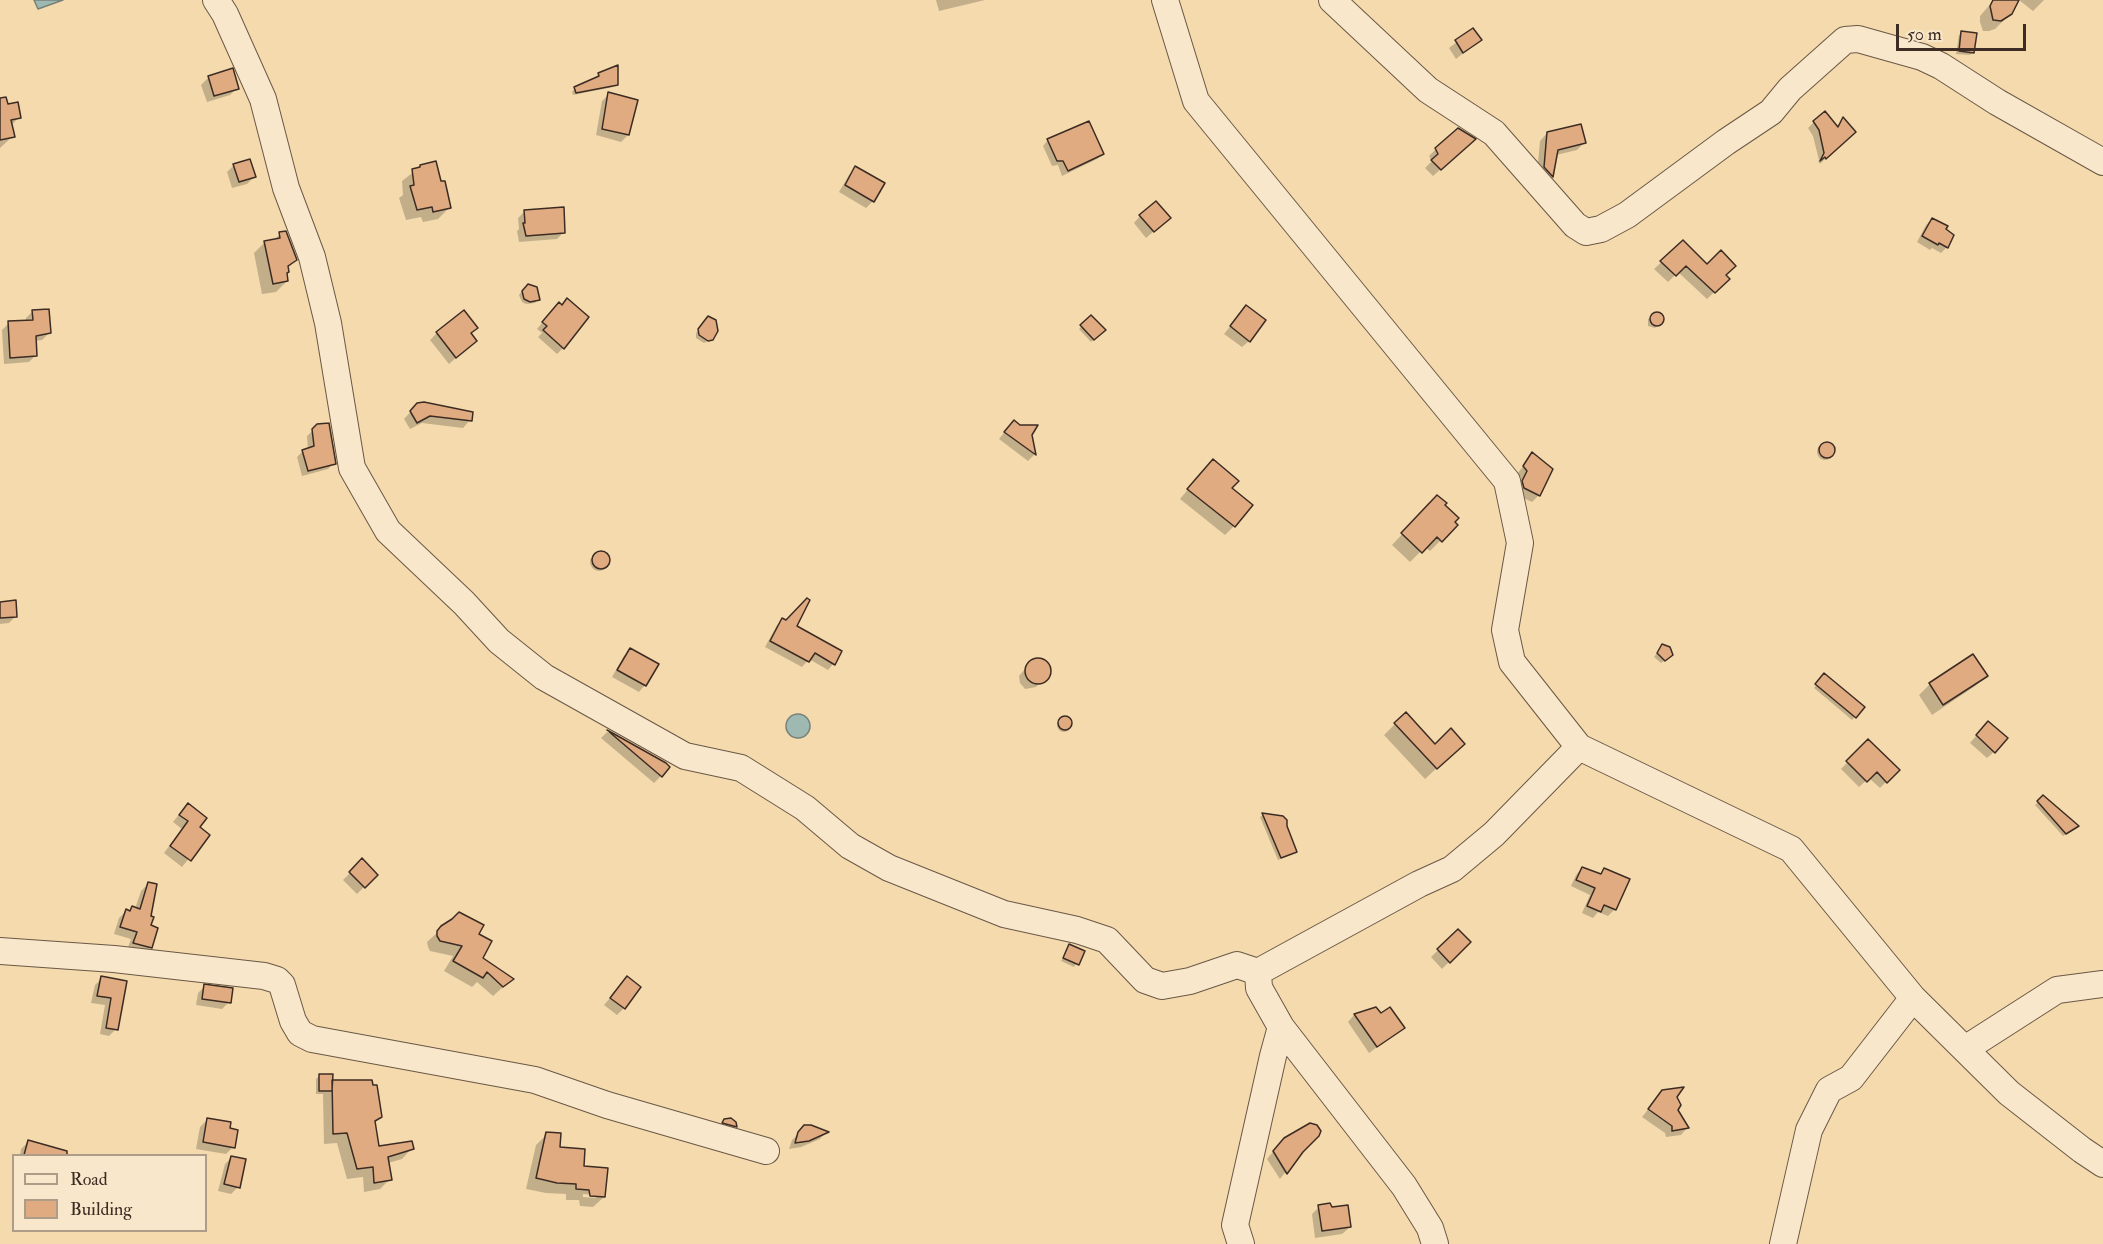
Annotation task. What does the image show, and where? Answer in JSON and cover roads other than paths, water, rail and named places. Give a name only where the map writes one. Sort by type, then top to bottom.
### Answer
[{"type":"street","points":[[216,0],[225,14],[263,99],[286,188],[312,256],[328,323],[352,468],[388,531],[464,603],[499,641],[544,677],[685,756],[741,768],[805,808],[850,846],[890,868],[1004,914],[1077,930],[1107,940],[1145,980],[1162,986],[1190,981],[1237,965],[1258,972],[1419,884],[1452,869],[1494,834],[1579,747]]},
{"type":"street","points":[[1165,0],[1196,102],[1507,481],[1520,543],[1504,630],[1512,662],[1579,747],[1791,849],[1913,998],[2009,1093],[2103,1164]]},
{"type":"street","points":[[1332,0],[1428,90],[1494,133],[1575,225],[1586,232],[1601,229],[1627,214],[1771,112],[1790,89],[1845,40],[1858,39],[1922,57],[2103,162]]},
{"type":"street","points":[[0,951],[114,959],[264,976],[277,980],[282,985],[292,1022],[300,1033],[312,1039],[535,1080],[607,1105],[766,1151]]},
{"type":"street","points":[[1258,972],[1259,988],[1281,1027],[1404,1186],[1430,1228],[1435,1244]]},
{"type":"street","points":[[1965,1049],[2057,990],[2103,984]]},
{"type":"street","points":[[1783,1244],[1809,1130],[1829,1090],[1851,1078],[1913,998]]},
{"type":"street","points":[[1241,1244],[1235,1225],[1281,1027]]},
{"type":"water","points":[[34,0],[63,0],[38,9]]},
{"type":"water","points":[[798,714],[806,718],[810,726],[806,734],[798,738],[790,734],[786,726],[790,718]]}]
